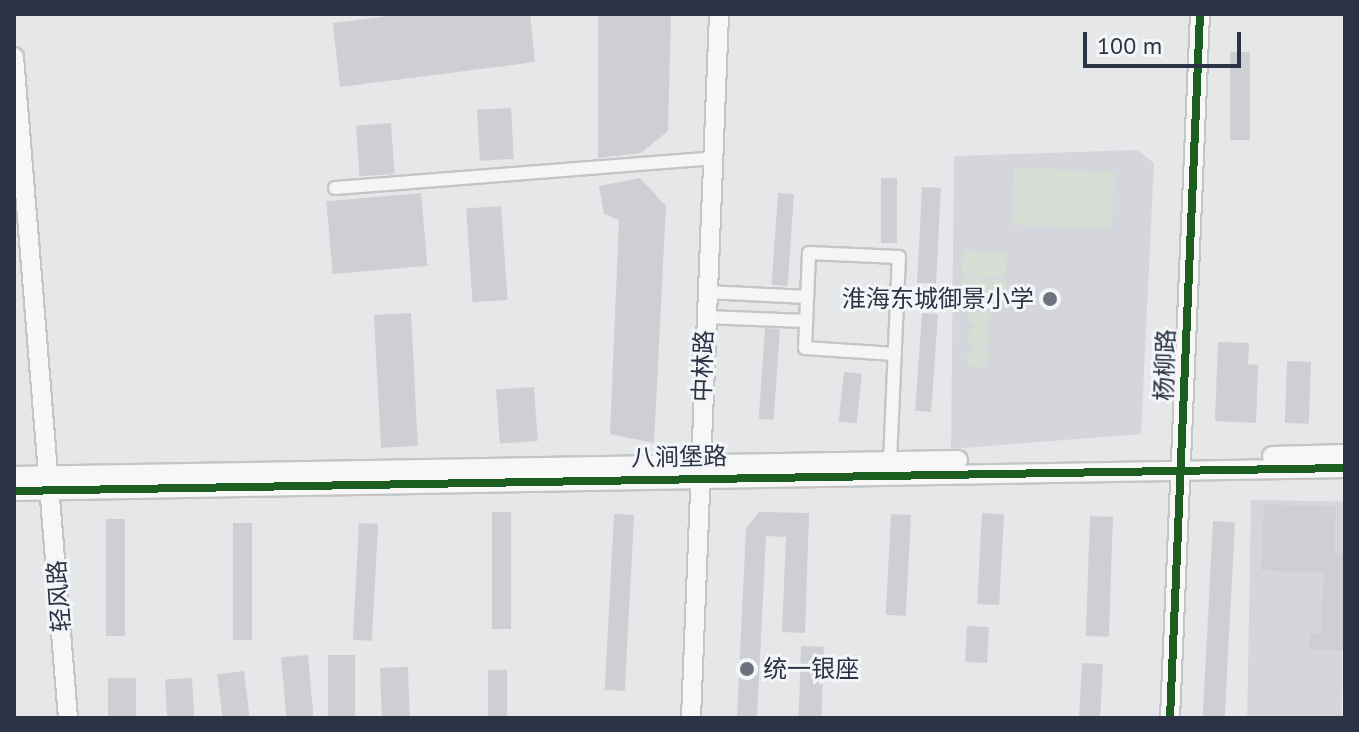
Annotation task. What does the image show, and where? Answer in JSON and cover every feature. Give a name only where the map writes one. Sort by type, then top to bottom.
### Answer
[{"type":"street","name":"中林路","points":[[691,718],[719,14]]},
{"type":"street","name":"杨柳路","points":[[1170,718],[1200,14]]},
{"type":"street","name":"轻风路","points":[[14,57],[68,718]]},
{"type":"street","points":[[335,188],[712,158]]},
{"type":"street","points":[[890,461],[895,354],[899,257],[809,253],[805,348],[895,354]]},
{"type":"street","points":[[707,292],[807,297]]},
{"type":"street","points":[[705,317],[806,321]]},
{"type":"street","name":"八涧堡路","points":[[14,476],[50,482],[1182,463],[1345,454]]},
{"type":"street","name":"八涧堡路","points":[[699,470],[890,461],[1182,463],[1345,468]]},
{"type":"street","name":"八涧堡路","points":[[14,491],[50,482]]},
{"type":"shaded area","name":"淮海东城御景小学","points":[[1137,150],[1154,163],[1141,434],[951,449],[954,156]]},
{"type":"shaded area","points":[[1014,168],[1114,171],[1112,228],[1012,225]]},
{"type":"shaded area","points":[[963,250],[1007,252],[1006,278],[962,276]]},
{"type":"shaded area","points":[[963,278],[1007,280],[1006,306],[962,304]]},
{"type":"shaded area","points":[[979,306],[987,309],[990,317],[987,325],[979,328],[971,325],[968,317],[971,309]]},
{"type":"shaded area","points":[[979,326],[987,329],[990,337],[987,345],[979,348],[971,345],[968,337],[971,329]]},
{"type":"shaded area","points":[[978,346],[986,349],[989,357],[986,365],[978,368],[970,365],[967,357],[970,349]]},
{"type":"shaded area","points":[[1251,500],[1345,502],[1341,718],[1247,718]]},
{"type":"building","points":[[405,14],[530,14],[535,62],[340,87],[333,23]]},
{"type":"building","points":[[598,14],[671,14],[668,131],[641,153],[598,158]]},
{"type":"building","points":[[1230,52],[1250,52],[1250,140],[1230,140]]},
{"type":"building","points":[[511,108],[514,159],[480,161],[477,110]]},
{"type":"building","points":[[391,123],[395,174],[360,176],[356,125]]},
{"type":"building","points":[[640,178],[666,206],[654,443],[610,434],[619,220],[604,214],[599,186]]},
{"type":"building","points":[[881,178],[897,178],[897,243],[881,243]]},
{"type":"building","points":[[922,187],[941,188],[936,284],[917,283]]},
{"type":"building","points":[[421,193],[427,266],[333,274],[326,201]]},
{"type":"building","points":[[778,193],[794,194],[788,286],[772,285]]},
{"type":"building","points":[[501,206],[508,300],[473,302],[466,208]]},
{"type":"building","points":[[411,313],[418,446],[381,448],[374,315]]},
{"type":"building","points":[[922,313],[938,314],[931,412],[915,411]]},
{"type":"building","points":[[765,328],[780,329],[774,420],[759,419]]},
{"type":"building","points":[[1218,342],[1249,343],[1248,364],[1258,365],[1256,423],[1215,421]]},
{"type":"building","points":[[1287,361],[1311,362],[1309,424],[1285,423]]},
{"type":"building","points":[[844,372],[862,374],[857,424],[839,422]]},
{"type":"building","points":[[534,387],[538,441],[500,444],[496,390]]},
{"type":"building","points":[[1264,504],[1336,507],[1334,553],[1345,553],[1345,651],[1309,649],[1310,633],[1321,633],[1324,573],[1261,570]]},
{"type":"building","points":[[492,512],[511,512],[511,629],[492,629]]},
{"type":"building","points":[[759,512],[809,513],[805,633],[782,632],[786,537],[766,536],[757,718],[737,718],[746,528]]},
{"type":"building","points":[[982,513],[1004,514],[999,605],[977,604]]},
{"type":"building","points":[[614,514],[634,515],[625,691],[605,690]]},
{"type":"building","points":[[891,514],[911,515],[906,616],[886,615]]},
{"type":"building","points":[[1090,516],[1113,517],[1109,637],[1086,636]]},
{"type":"building","points":[[106,519],[125,519],[125,636],[106,636]]},
{"type":"building","points":[[1213,521],[1235,522],[1225,718],[1203,718]]},
{"type":"building","points":[[233,523],[252,523],[252,640],[233,640]]},
{"type":"building","points":[[359,523],[378,524],[372,641],[353,640]]},
{"type":"building","points":[[967,626],[989,627],[987,663],[965,662]]},
{"type":"building","points":[[801,646],[824,647],[821,718],[798,718]]},
{"type":"building","points":[[308,655],[313,718],[286,718],[281,657]]},
{"type":"building","points":[[328,655],[355,655],[355,718],[328,718]]},
{"type":"building","points":[[1082,663],[1103,664],[1100,718],[1079,718]]},
{"type":"building","points":[[408,667],[410,718],[382,718],[380,668]]},
{"type":"building","points":[[488,670],[507,670],[507,718],[488,718]]},
{"type":"building","points":[[244,671],[250,718],[223,718],[217,674]]},
{"type":"building","points":[[108,678],[136,678],[136,718],[108,718]]},
{"type":"building","points":[[192,678],[194,718],[167,718],[165,679]]},
{"type":"cycle path","points":[[1170,718],[1200,14]]},
{"type":"cycle path","points":[[14,491],[1345,468]]},
{"type":"place","name":"淮海东城御景小学","points":[[1050,299]]},
{"type":"place","name":"统一银座","points":[[747,669]]}]
